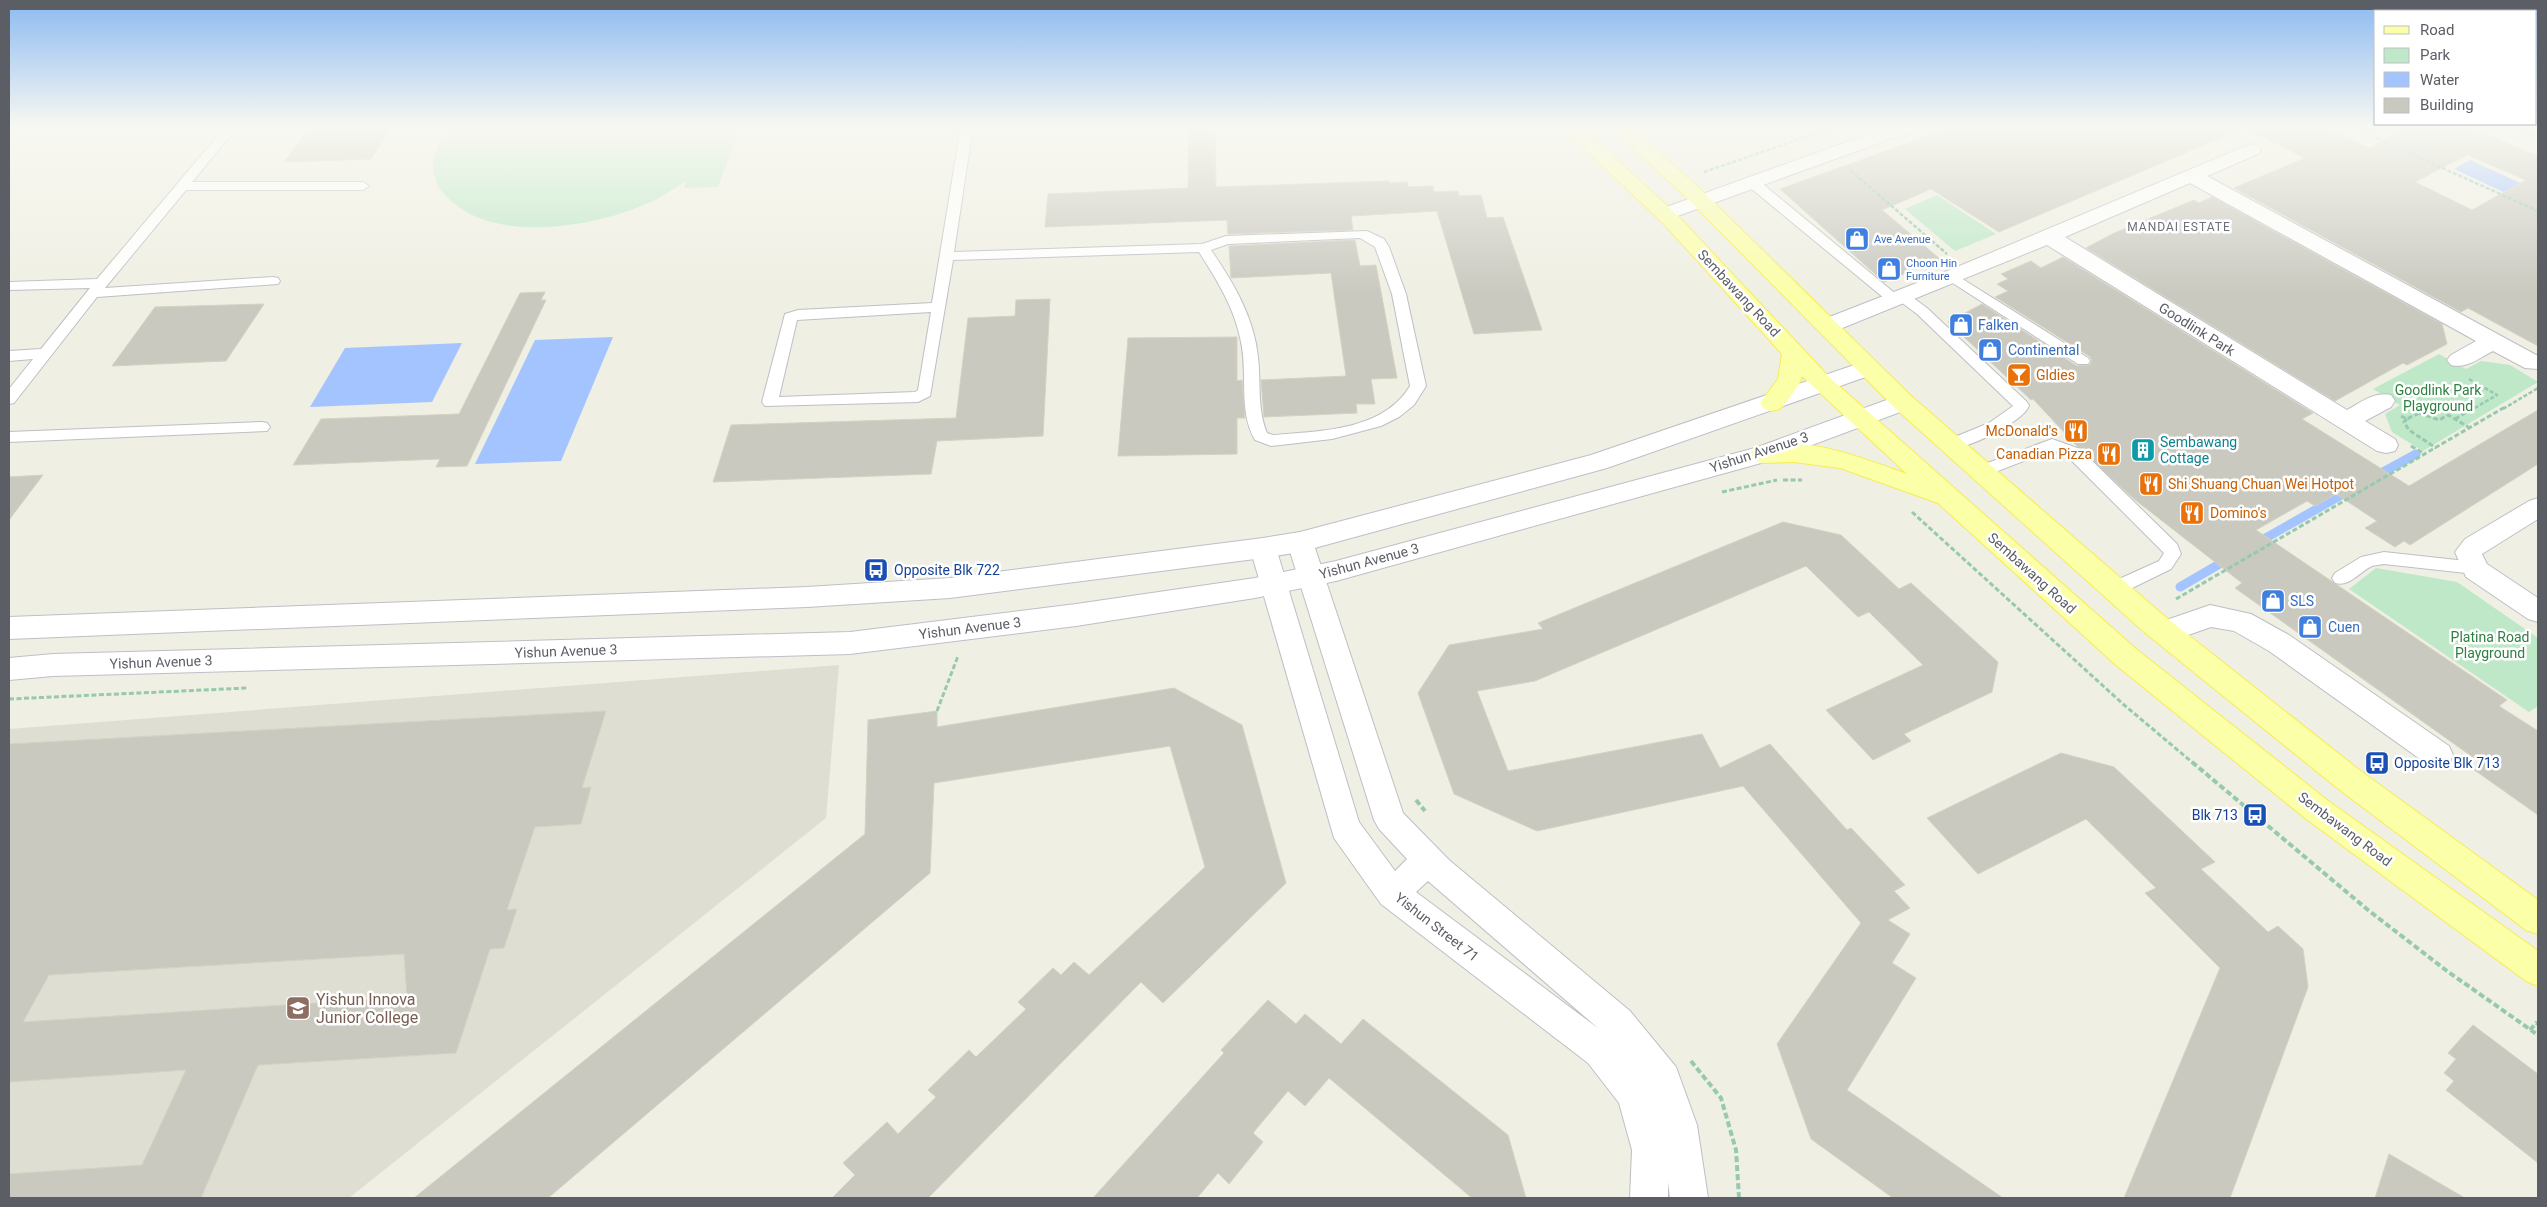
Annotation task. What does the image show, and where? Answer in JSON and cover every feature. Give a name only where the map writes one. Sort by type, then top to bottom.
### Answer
[{"type":"main road","name":"Sembawang Road","points":[[1631,182],[1659,208],[1823,384],[1861,416],[1948,498],[2126,657],[2316,809],[2538,970]]},
{"type":"main road","points":[[1682,182],[1903,402],[2114,589],[2347,778],[2538,919]]},
{"type":"main road","points":[[1772,403],[1790,380],[1794,352]]},
{"type":"main road","points":[[1763,454],[1794,452],[1843,460],[1948,498]]},
{"type":"street","points":[[1659,208],[1734,182]]},
{"type":"street","points":[[1827,326],[1960,274],[2177,182]]},
{"type":"street","points":[[2204,182],[2532,363]]},
{"type":"street","name":"Goodlink Park","points":[[2048,236],[2386,445]]},
{"type":"street","points":[[2461,368],[2493,341]]},
{"type":"street","points":[[9,628],[808,597],[988,585],[1263,548],[1300,542],[1598,462],[1869,368]]},
{"type":"street","points":[[2346,421],[2383,401]]},
{"type":"street","name":"Yishun Avenue 3","points":[[9,669],[54,665],[850,643],[1076,615],[1273,584],[1310,576],[1763,454],[1903,402]]},
{"type":"street","points":[[2538,507],[2474,546],[2468,552],[2475,568],[2489,580],[2538,612]]},
{"type":"street","points":[[1300,542],[1390,820],[1427,860],[1618,1023],[1663,1078],[1679,1125],[1689,1198]]},
{"type":"street","name":"Yishun Street 71","points":[[1263,548],[1345,828],[1393,894],[1600,1051],[1635,1094],[1650,1150],[1649,1198]]},
{"type":"street","points":[[2165,632],[2210,616],[2241,622],[2279,643],[2438,755]]},
{"type":"street","points":[[1393,894],[1427,860]]},
{"type":"lane","points":[[9,399],[97,288],[185,182]]},
{"type":"lane","points":[[937,307],[798,314],[790,317],[770,402],[908,397],[922,395],[925,392],[958,182]]},
{"type":"lane","points":[[1752,182],[1899,298],[1922,310],[2021,405],[2020,410],[2010,418],[1951,445]]},
{"type":"lane","points":[[182,186],[363,186]]},
{"type":"lane","points":[[947,256],[1204,248],[1226,240],[1362,234],[1379,242],[1399,294],[1418,386],[1414,396],[1394,414],[1351,431],[1271,441],[1260,436],[1255,416],[1251,354],[1242,317],[1204,248]]},
{"type":"lane","points":[[1960,274],[2083,361]]},
{"type":"lane","points":[[9,286],[97,288],[273,281]]},
{"type":"lane","points":[[9,356],[46,353]]},
{"type":"lane","points":[[9,437],[262,427]]},
{"type":"lane","points":[[1980,472],[2052,444],[2064,447],[2074,453],[2171,548],[2173,554],[2165,564],[2114,589]]},
{"type":"lane","points":[[2341,578],[2368,561],[2384,558],[2475,568]]},
{"type":"path","points":[[1863,182],[1960,274]]},
{"type":"path","points":[[2474,182],[2538,211]]},
{"type":"path","points":[[2455,419],[2497,395],[2461,368]]},
{"type":"path","points":[[2171,602],[2538,388]]},
{"type":"path","points":[[2419,413],[2439,420],[2448,415],[2470,428]]},
{"type":"path","points":[[2407,419],[2404,422],[2408,430],[2436,448]]},
{"type":"path","points":[[1720,492],[1778,479],[1808,480]]},
{"type":"path","points":[[1907,510],[1916,514],[2123,704],[2368,910],[2447,971],[2538,1036]]},
{"type":"path","points":[[937,711],[963,641],[962,629]]},
{"type":"path","points":[[1409,792],[1428,814]]},
{"type":"path","points":[[2530,1030],[2536,1023],[2538,1024]]},
{"type":"path","points":[[1686,1056],[1721,1098],[1736,1150],[1739,1198]]},
{"type":"shaded area","name":"Yishun Innova Junior College","points":[[839,665],[826,818],[349,1198],[9,1198],[9,729]]},
{"type":"green space","points":[[437,182],[684,182],[657,199],[634,209],[577,224],[547,227],[518,226],[490,222],[465,211],[445,195]]},
{"type":"green space","points":[[686,182],[720,182],[718,187],[684,188]]},
{"type":"green space","points":[[1937,195],[1996,234],[1955,251],[1905,209]]},
{"type":"green space","name":"Goodlink Park Playground","points":[[2439,354],[2466,369],[2481,361],[2510,365],[2538,382],[2423,451],[2392,432],[2385,414],[2400,405],[2373,389]]},
{"type":"green space","name":"Platina Road Playground","points":[[2376,568],[2457,582],[2538,638],[2538,706],[2529,712],[2349,589]]},
{"type":"water","points":[[2483,182],[2519,182],[2538,191],[2538,208]]},
{"type":"water","points":[[613,337],[561,461],[475,464],[535,340]]},
{"type":"water","points":[[462,343],[432,402],[310,407],[345,348]]},
{"type":"building","points":[[1188,182],[1216,182],[1216,187],[1407,182],[1408,187],[1433,186],[1434,192],[1458,191],[1459,196],[1481,195],[1487,218],[1503,217],[1542,330],[1474,334],[1437,211],[1351,216],[1353,230],[1228,234],[1227,220],[1045,227],[1048,194],[1188,188]]},
{"type":"building","points":[[1799,182],[2116,182],[1999,232],[1931,189],[1882,210],[1940,259],[1884,282],[1780,189]]},
{"type":"building","points":[[2247,182],[2416,182],[2472,210],[2522,182],[2538,182],[2538,346],[2468,308],[2461,312],[2234,188]]},
{"type":"building","points":[[2212,197],[2442,324],[2447,344],[2407,365],[2403,363],[2335,401],[2086,248],[2112,234],[2194,200],[2199,203]]},
{"type":"building","points":[[1355,240],[1360,266],[1376,265],[1397,378],[1371,379],[1375,404],[1356,404],[1357,413],[1264,417],[1261,380],[1346,376],[1331,273],[1231,278],[1229,246]]},
{"type":"building","points":[[2063,257],[2313,413],[2302,419],[2409,486],[2538,410],[2538,464],[2410,545],[2404,541],[2395,547],[2365,528],[2377,521],[2336,494],[2315,506],[2307,501],[2256,530],[2507,700],[2499,706],[2538,731],[2538,815],[2473,769],[2481,763],[2235,588],[2242,583],[2134,499],[2077,446],[2033,399],[2031,400],[1948,322],[1982,304],[2077,366],[2090,365],[2092,360],[2089,356],[1995,297],[2008,291],[1997,284],[2008,279],[2001,274],[2031,261],[2041,268]]},
{"type":"building","points":[[545,292],[541,300],[546,300],[467,466],[436,467],[440,459],[293,465],[321,419],[459,414],[520,293]]},
{"type":"building","points":[[1050,299],[1043,436],[937,441],[931,474],[713,482],[731,425],[956,418],[968,318],[1015,316],[1016,300]]},
{"type":"building","points":[[264,304],[226,361],[112,366],[155,307]]},
{"type":"building","points":[[1237,337],[1237,381],[1242,380],[1245,418],[1237,418],[1237,454],[1118,456],[1128,338]]},
{"type":"building","points":[[43,475],[9,520],[9,477]]},
{"type":"building","points":[[1783,522],[1841,535],[1899,589],[1911,583],[1998,662],[1992,692],[1904,734],[1911,741],[1873,760],[1826,710],[1923,665],[1869,612],[1858,617],[1806,566],[1535,681],[1477,691],[1508,771],[1702,734],[1720,768],[1770,744],[1847,830],[1851,828],[1905,885],[1894,891],[1910,908],[1888,920],[1910,934],[1892,963],[1916,978],[1847,1090],[2003,1198],[1893,1198],[1811,1139],[1777,1044],[1861,923],[1743,786],[1537,831],[1454,794],[1418,693],[1449,645],[1543,629],[1538,623]]},
{"type":"building","points":[[1174,688],[1242,725],[1286,883],[1163,1003],[1141,982],[928,1198],[832,1198],[855,1175],[843,1163],[887,1122],[898,1134],[936,1097],[928,1090],[969,1050],[976,1057],[1026,1009],[1018,1002],[1053,968],[1061,975],[1074,962],[1089,975],[1205,867],[1170,746],[934,783],[930,873],[548,1198],[414,1198],[865,834],[868,720],[937,711],[937,727]]},
{"type":"building","points":[[606,711],[582,788],[591,787],[581,824],[535,827],[507,910],[517,909],[504,948],[490,949],[456,1053],[258,1065],[201,1198],[9,1198],[9,1174],[142,1165],[186,1070],[9,1082],[9,744]],"holes":[[[404,954],[407,997],[23,1022],[49,975]]]},
{"type":"building","points":[[2061,753],[2114,767],[2215,862],[2201,869],[2268,932],[2278,926],[2303,949],[2308,987],[2230,1198],[2124,1198],[2220,968],[2145,893],[2156,888],[2086,819],[1978,874],[1927,818]]},
{"type":"building","points":[[1268,1000],[1296,1024],[1305,1014],[1341,1044],[1363,1019],[1508,1135],[1526,1198],[1472,1198],[1329,1078],[1305,1106],[1288,1091],[1253,1133],[1263,1142],[1229,1184],[1218,1173],[1197,1198],[1093,1198],[1224,1053],[1221,1050]]},
{"type":"building","points":[[2473,1025],[2538,1074],[2538,1163],[2446,1090],[2454,1081],[2444,1073],[2456,1059],[2448,1053]]},
{"type":"building","points":[[2389,1154],[2465,1198],[2375,1198]]},
{"type":"waterway","points":[[2374,477],[2416,454]]},
{"type":"waterway","points":[[2257,543],[2350,490]]},
{"type":"waterway","points":[[2180,587],[2228,559]]},
{"type":"place","name":"Ave Avenue","points":[[1857,239]]},
{"type":"place","name":"Choon Hin Furniture","points":[[1889,269]]},
{"type":"place","name":"Falken","points":[[1961,325]]},
{"type":"place","name":"Continental","points":[[1990,350]]},
{"type":"place","name":"Gldies","points":[[2019,375]]},
{"type":"place","name":"McDonald's","points":[[2076,431]]},
{"type":"place","name":"Sembawang Cottage","points":[[2143,450]]},
{"type":"place","name":"Canadian Pizza","points":[[2109,454]]},
{"type":"place","name":"Shi Shuang Chuan Wei Hotpot","points":[[2151,484]]},
{"type":"place","name":"Domino's","points":[[2192,513]]},
{"type":"place","name":"Opposite Blk 722","points":[[876,570]]},
{"type":"place","name":"SLS","points":[[2273,601]]},
{"type":"place","name":"Cuen","points":[[2310,627]]},
{"type":"place","name":"Opposite Blk 713","points":[[2377,763]]},
{"type":"place","name":"Blk 713","points":[[2255,815]]},
{"type":"place","name":"Yishun Innova Junior College","points":[[298,1008]]},
{"type":"district","name":"MANDAI ESTATE","points":[[2179,227]]}]
